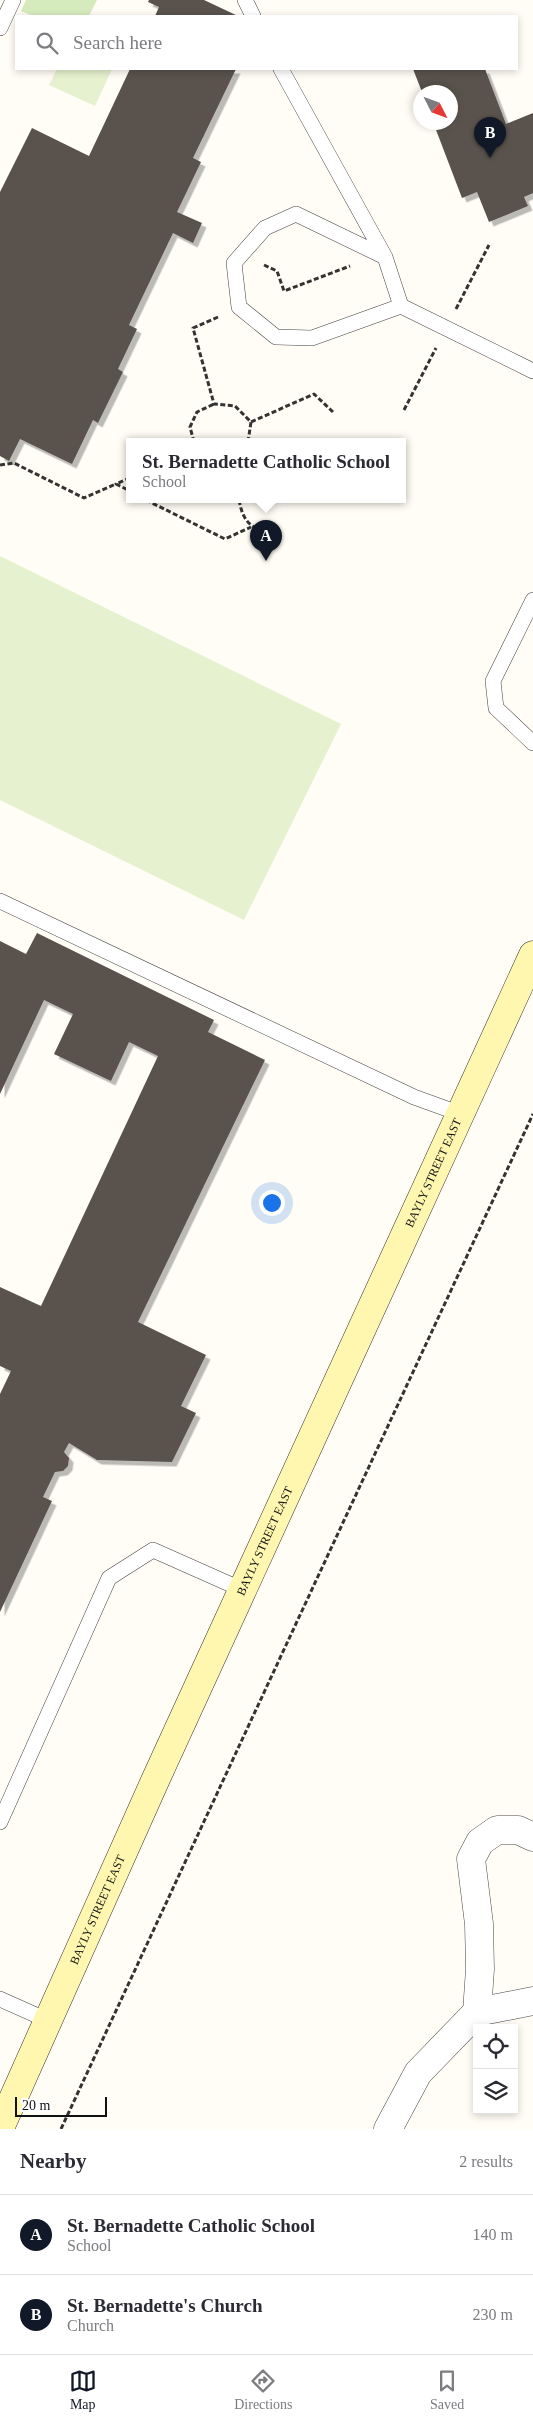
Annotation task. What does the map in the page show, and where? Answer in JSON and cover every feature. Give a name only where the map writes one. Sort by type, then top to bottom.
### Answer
[{"type":"main road","name":"BAYLY STREET EAST","points":[[0,2128],[47,2020],[533,955]]},
{"type":"street","points":[[477,2012],[480,1969],[479,1924],[471,1859],[480,1842],[498,1830],[518,1830],[533,1837]]},
{"type":"street","points":[[388,2129],[418,2073],[477,2012],[533,2001]]},
{"type":"lane","points":[[0,28],[13,0]]},
{"type":"lane","points":[[245,0],[252,15]]},
{"type":"lane","points":[[282,70],[383,255],[401,306],[533,371]]},
{"type":"lane","points":[[383,255],[296,214],[265,228],[234,263],[239,307],[276,337],[312,338],[401,306]]},
{"type":"lane","points":[[533,600],[492,682],[496,708],[533,743]]},
{"type":"lane","points":[[0,901],[414,1097],[461,1114]]},
{"type":"lane","points":[[0,1822],[109,1578],[154,1550],[243,1590]]},
{"type":"lane","points":[[0,1999],[47,2020]]},
{"type":"path","points":[[243,253],[277,271],[284,291],[383,255]]},
{"type":"path","points":[[214,404],[193,328],[239,307]]},
{"type":"path","points":[[250,422],[314,394],[333,412]]},
{"type":"path","points":[[193,438],[190,427],[197,412],[214,404],[235,406],[250,422],[248,438]]},
{"type":"path","points":[[0,465],[14,463],[84,498],[126,480]]},
{"type":"path","points":[[116,484],[126,489]]},
{"type":"path","points":[[152,503],[224,539],[251,527]]},
{"type":"path","points":[[239,503],[251,527],[267,533]]},
{"type":"path","points":[[61,2129],[533,1114]]},
{"type":"green space","points":[[26,0],[97,0],[90,15],[31,15],[21,11]]},
{"type":"green space","points":[[56,70],[112,70],[95,106],[49,85]]},
{"type":"green space","points":[[0,556],[341,724],[244,920],[0,800]]},
{"type":"building","points":[[149,0],[204,0],[236,15],[155,15],[159,7],[148,2]]},
{"type":"building","points":[[130,70],[236,70],[193,158],[201,162],[177,212],[202,223],[193,243],[173,233],[129,325],[137,329],[118,369],[123,372],[98,423],[93,420],[72,464],[20,439],[9,461],[0,456],[0,192],[32,128],[89,156]]},
{"type":"building","points":[[413,70],[485,70],[506,124],[533,113],[533,193],[524,197],[528,206],[489,222],[477,192],[462,198],[436,130],[458,130],[458,85],[419,85]]},
{"type":"building","points":[[37,933],[214,1020],[208,1032],[265,1060],[138,1322],[206,1355],[181,1406],[196,1413],[172,1462],[97,1460],[69,1443],[64,1452],[69,1458],[68,1466],[63,1471],[55,1472],[43,1497],[52,1501],[0,1612],[0,1394],[11,1371],[0,1366],[0,1287],[41,1306],[158,1056],[129,1042],[111,1081],[54,1054],[73,1014],[44,1000],[0,1094],[0,941],[26,954]]},
{"type":"place","name":"St. Bernadette's Church","points":[[490,158]]},
{"type":"place","name":"St. Bernadette Catholic School","points":[[266,561]]}]
